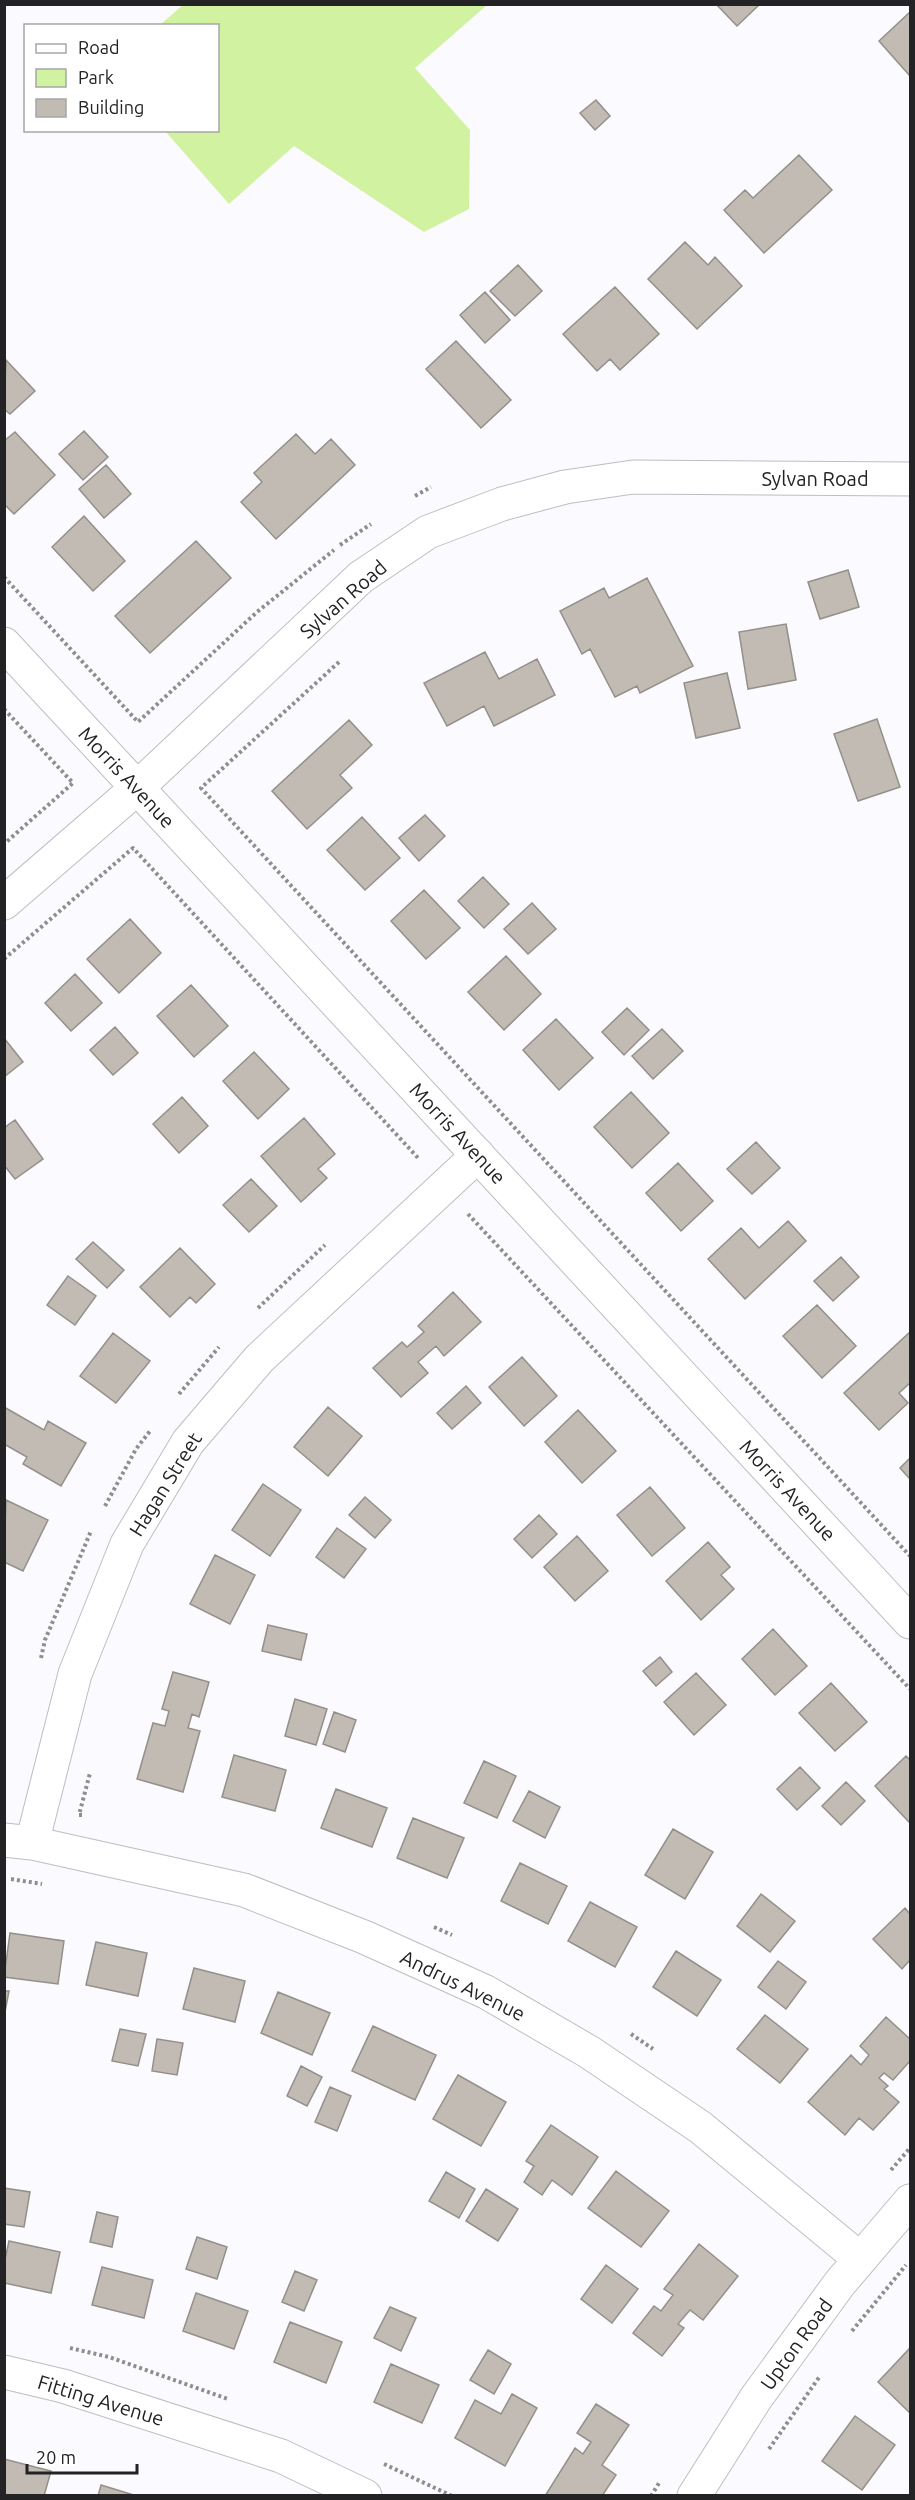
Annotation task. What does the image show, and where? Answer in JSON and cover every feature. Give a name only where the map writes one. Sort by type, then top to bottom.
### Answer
[{"type":"street","name":"Sylvan Road","points":[[4,903],[137,788],[361,577],[428,532],[502,504],[565,487],[633,477],[910,479]]},
{"type":"street","name":"Morris Avenue","points":[[4,644],[910,1622]]},
{"type":"street","name":"Hagan Street","points":[[18,1841],[75,1674],[127,1544],[188,1442],[259,1359],[478,1155]]},
{"type":"street","name":"Andrus Avenue","points":[[18,1841],[244,1890],[364,1936],[486,1992],[589,2052],[700,2127],[860,2259]]},
{"type":"street","name":"Upton Road","points":[[694,2496],[756,2398],[860,2259],[910,2201]]},
{"type":"street","name":"Fitting Avenue","points":[[4,2372],[63,2386],[282,2456],[364,2496]]},
{"type":"path","points":[[413,498],[431,487]]},
{"type":"path","points":[[4,577],[138,722],[257,612],[349,538],[376,521]]},
{"type":"path","points":[[339,662],[201,788],[910,1556]]},
{"type":"path","points":[[4,709],[73,783],[4,844]]},
{"type":"path","points":[[4,958],[133,848],[420,1159],[411,1167]]},
{"type":"path","points":[[461,1221],[469,1213],[910,1689]]},
{"type":"path","points":[[249,1316],[334,1237]]},
{"type":"path","points":[[172,1403],[200,1366],[225,1341]]},
{"type":"path","points":[[103,1509],[136,1449],[158,1421]]},
{"type":"path","points":[[40,1662],[45,1640],[92,1530]]},
{"type":"path","points":[[90,1769],[79,1815],[90,1817]]},
{"type":"path","points":[[4,1878],[47,1885]]},
{"type":"path","points":[[433,1926],[454,1936]]},
{"type":"path","points":[[629,2033],[658,2052]]},
{"type":"path","points":[[887,2174],[910,2148]]},
{"type":"path","points":[[850,2334],[910,2259]]},
{"type":"path","points":[[764,2457],[823,2372]]},
{"type":"path","points":[[651,2496],[663,2477]]},
{"type":"green space","points":[[184,4],[487,5],[415,68],[470,130],[469,209],[424,232],[294,146],[229,204],[166,132],[219,132],[219,24],[161,24]]},
{"type":"building","points":[[716,4],[760,4],[737,26]]},
{"type":"building","points":[[910,12],[910,76],[879,41]]},
{"type":"building","points":[[596,100],[610,116],[595,130],[580,113]]},
{"type":"building","points":[[799,155],[832,190],[764,253],[724,210],[745,190],[753,198]]},
{"type":"building","points":[[685,242],[708,265],[715,257],[742,286],[697,329],[648,279]]},
{"type":"building","points":[[518,265],[542,291],[515,316],[490,291]]},
{"type":"building","points":[[615,287],[659,334],[620,370],[610,359],[597,371],[563,334]]},
{"type":"building","points":[[485,292],[510,320],[485,343],[460,315]]},
{"type":"building","points":[[456,341],[511,400],[481,428],[426,369]]},
{"type":"building","points":[[6,360],[35,391],[10,414],[4,409]]},
{"type":"building","points":[[84,431],[108,457],[83,480],[59,454]]},
{"type":"building","points":[[15,432],[55,475],[14,514],[4,504],[4,441]]},
{"type":"building","points":[[296,434],[315,454],[331,439],[355,465],[276,539],[241,502],[262,482],[254,473]]},
{"type":"building","points":[[106,465],[131,494],[104,518],[79,489]]},
{"type":"building","points":[[84,516],[125,561],[93,591],[52,547]]},
{"type":"building","points":[[196,541],[231,578],[150,653],[115,616]]},
{"type":"building","points":[[848,570],[859,607],[820,619],[808,582]]},
{"type":"building","points":[[647,578],[693,666],[640,693],[637,686],[615,697],[590,649],[582,654],[560,611],[604,588],[609,598]]},
{"type":"building","points":[[786,624],[796,680],[748,689],[739,632]]},
{"type":"building","points":[[485,652],[499,679],[537,659],[555,695],[494,726],[484,706],[447,726],[424,683]]},
{"type":"building","points":[[727,673],[740,728],[696,738],[684,683]]},
{"type":"building","points":[[877,719],[900,787],[858,801],[834,734]]},
{"type":"building","points":[[349,720],[372,745],[340,775],[352,788],[307,829],[272,791]]},
{"type":"building","points":[[425,815],[445,836],[419,861],[399,838]]},
{"type":"building","points":[[362,817],[400,858],[365,890],[327,850]]},
{"type":"building","points":[[483,877],[509,904],[484,928],[458,901]]},
{"type":"building","points":[[424,890],[460,928],[426,959],[391,921]]},
{"type":"building","points":[[532,903],[556,929],[528,954],[504,929]]},
{"type":"building","points":[[130,919],[161,953],[119,993],[87,959]]},
{"type":"building","points":[[506,956],[541,994],[504,1030],[468,992]]},
{"type":"building","points":[[75,974],[102,1003],[71,1031],[45,1003]]},
{"type":"building","points":[[191,985],[228,1026],[194,1057],[157,1016]]},
{"type":"building","points":[[627,1008],[649,1030],[624,1055],[602,1032]]},
{"type":"building","points":[[556,1019],[593,1058],[559,1090],[523,1050]]},
{"type":"building","points":[[115,1027],[138,1053],[113,1075],[90,1050]]},
{"type":"building","points":[[662,1029],[683,1051],[653,1079],[632,1056]]},
{"type":"building","points":[[4,1038],[23,1062],[4,1077]]},
{"type":"building","points":[[254,1052],[289,1089],[258,1119],[223,1081]]},
{"type":"building","points":[[631,1092],[669,1133],[632,1168],[594,1127]]},
{"type":"building","points":[[182,1097],[208,1126],[179,1153],[153,1124]]},
{"type":"building","points":[[304,1118],[335,1154],[318,1169],[327,1178],[301,1202],[261,1156]]},
{"type":"building","points":[[15,1120],[43,1159],[15,1179],[4,1165],[4,1128]]},
{"type":"building","points":[[756,1142],[780,1168],[752,1194],[727,1169]]},
{"type":"building","points":[[678,1163],[713,1201],[681,1231],[646,1193]]},
{"type":"building","points":[[251,1179],[277,1206],[249,1232],[223,1205]]},
{"type":"building","points":[[788,1221],[806,1241],[745,1299],[708,1259],[741,1228],[759,1248]]},
{"type":"building","points":[[93,1242],[124,1270],[107,1288],[76,1259]]},
{"type":"building","points":[[180,1248],[215,1284],[196,1303],[190,1297],[170,1317],[140,1287]]},
{"type":"building","points":[[841,1257],[859,1277],[833,1301],[814,1281]]},
{"type":"building","points":[[68,1276],[96,1296],[75,1325],[47,1305]]},
{"type":"building","points":[[453,1292],[481,1322],[444,1356],[436,1346],[418,1362],[428,1373],[401,1397],[373,1368],[402,1342],[407,1347],[424,1332],[418,1326]]},
{"type":"building","points":[[817,1305],[856,1346],[822,1378],[783,1336]]},
{"type":"building","points":[[910,1332],[910,1383],[899,1393],[908,1403],[879,1430],[844,1393]]},
{"type":"building","points":[[113,1333],[150,1361],[116,1403],[80,1376]]},
{"type":"building","points":[[522,1357],[557,1396],[524,1426],[489,1387]]},
{"type":"building","points":[[466,1386],[481,1403],[452,1429],[437,1413]]},
{"type":"building","points":[[4,1407],[44,1430],[48,1421],[86,1443],[61,1486],[23,1464],[27,1457],[4,1444]]},
{"type":"building","points":[[328,1407],[362,1436],[328,1476],[294,1447]]},
{"type":"building","points":[[578,1410],[616,1451],[582,1483],[545,1442]]},
{"type":"building","points":[[910,1458],[910,1479],[900,1468]]},
{"type":"building","points":[[263,1484],[301,1510],[270,1556],[232,1530]]},
{"type":"building","points":[[650,1487],[685,1528],[652,1556],[617,1515]]},
{"type":"building","points":[[365,1497],[391,1520],[375,1538],[349,1515]]},
{"type":"building","points":[[6,1500],[48,1520],[23,1571],[4,1562]]},
{"type":"building","points":[[539,1515],[557,1534],[532,1558],[514,1539]]},
{"type":"building","points":[[337,1528],[366,1549],[344,1578],[316,1557]]},
{"type":"building","points":[[577,1536],[608,1571],[575,1601],[544,1567]]},
{"type":"building","points":[[708,1542],[730,1567],[721,1575],[734,1589],[701,1620],[666,1581]]},
{"type":"building","points":[[215,1555],[255,1575],[230,1624],[190,1604]]},
{"type":"building","points":[[268,1625],[307,1634],[301,1660],[262,1651]]},
{"type":"building","points":[[773,1629],[807,1666],[775,1695],[742,1659]]},
{"type":"building","points":[[660,1657],[672,1672],[656,1686],[643,1671]]},
{"type":"building","points":[[173,1672],[209,1682],[199,1717],[192,1714],[188,1728],[200,1731],[183,1792],[137,1779],[153,1723],[165,1726],[169,1711],[162,1709]]},
{"type":"building","points":[[696,1673],[726,1705],[694,1735],[664,1702]]},
{"type":"building","points":[[831,1683],[867,1722],[835,1751],[799,1713]]},
{"type":"building","points":[[295,1699],[327,1709],[316,1745],[285,1736]]},
{"type":"building","points":[[334,1712],[356,1720],[345,1752],[323,1744]]},
{"type":"building","points":[[234,1755],[286,1770],[275,1811],[222,1797]]},
{"type":"building","points":[[906,1756],[910,1760],[910,1823],[875,1786]]},
{"type":"building","points":[[484,1761],[516,1776],[497,1818],[464,1803]]},
{"type":"building","points":[[800,1767],[820,1788],[797,1810],[777,1789]]},
{"type":"building","points":[[846,1782],[865,1801],[841,1825],[822,1806]]},
{"type":"building","points":[[336,1789],[387,1808],[372,1847],[321,1828]]},
{"type":"building","points":[[529,1791],[560,1807],[545,1838],[513,1821]]},
{"type":"building","points":[[413,1818],[464,1838],[447,1878],[397,1858]]},
{"type":"building","points":[[673,1829],[713,1852],[685,1899],[645,1875]]},
{"type":"building","points":[[520,1863],[567,1886],[548,1924],[501,1901]]},
{"type":"building","points":[[761,1894],[795,1921],[770,1952],[737,1926]]},
{"type":"building","points":[[590,1902],[637,1927],[615,1967],[568,1941]]},
{"type":"building","points":[[905,1908],[910,1914],[910,1960],[902,1969],[873,1939]]},
{"type":"building","points":[[10,1933],[64,1941],[58,1984],[4,1977]]},
{"type":"building","points":[[96,1942],[147,1953],[138,1996],[86,1985]]},
{"type":"building","points":[[676,1951],[721,1980],[697,2016],[653,1987]]},
{"type":"building","points":[[778,1961],[806,1982],[786,2009],[758,1987]]},
{"type":"building","points":[[194,1968],[245,1981],[235,2022],[183,2009]]},
{"type":"building","points":[[4,1991],[9,1991],[4,2017]]},
{"type":"building","points":[[278,1992],[330,2013],[312,2055],[261,2033]]},
{"type":"building","points":[[765,2015],[808,2049],[780,2083],[737,2049]]},
{"type":"building","points":[[886,2017],[910,2039],[910,2061],[893,2080],[884,2073],[879,2078],[888,2086],[884,2089],[899,2102],[873,2130],[859,2118],[845,2135],[808,2102],[851,2055],[861,2065],[869,2055],[860,2046]]},
{"type":"building","points":[[373,2026],[436,2055],[415,2100],[352,2071]]},
{"type":"building","points":[[120,2029],[146,2034],[138,2066],[112,2061]]},
{"type":"building","points":[[157,2039],[183,2043],[177,2075],[152,2071]]},
{"type":"building","points":[[301,2066],[322,2077],[307,2106],[287,2096]]},
{"type":"building","points":[[458,2075],[506,2102],[481,2146],[433,2119]]},
{"type":"building","points":[[330,2087],[351,2096],[337,2131],[315,2122]]},
{"type":"building","points":[[551,2125],[598,2157],[572,2195],[552,2180],[542,2195],[524,2182],[534,2166],[526,2161]]},
{"type":"building","points":[[616,2171],[669,2211],[641,2247],[588,2208]]},
{"type":"building","points":[[446,2172],[475,2189],[459,2218],[429,2201]]},
{"type":"building","points":[[4,2188],[30,2192],[24,2227],[4,2224]]},
{"type":"building","points":[[486,2189],[518,2209],[498,2241],[466,2221]]},
{"type":"building","points":[[97,2212],[118,2217],[112,2247],[90,2242]]},
{"type":"building","points":[[197,2237],[227,2247],[217,2279],[186,2269]]},
{"type":"building","points":[[9,2241],[60,2252],[51,2293],[4,2283],[4,2264]]},
{"type":"building","points":[[699,2244],[738,2276],[703,2320],[690,2310],[678,2324],[684,2328],[662,2356],[633,2333],[654,2306],[661,2311],[673,2295],[664,2289]]},
{"type":"building","points":[[606,2265],[638,2289],[612,2323],[581,2299]]},
{"type":"building","points":[[102,2267],[153,2280],[144,2318],[92,2305]]},
{"type":"building","points":[[295,2271],[317,2280],[304,2311],[282,2302]]},
{"type":"building","points":[[196,2293],[248,2311],[234,2349],[183,2331]]},
{"type":"building","points":[[390,2307],[416,2318],[401,2351],[374,2338]]},
{"type":"building","points":[[290,2322],[342,2342],[326,2383],[274,2362]]},
{"type":"building","points":[[910,2348],[910,2413],[878,2382]]},
{"type":"building","points":[[488,2350],[511,2364],[494,2394],[470,2380]]},
{"type":"building","points":[[391,2364],[439,2385],[422,2423],[374,2402]]},
{"type":"building","points":[[512,2394],[537,2408],[505,2466],[455,2438],[475,2400],[501,2414]]},
{"type":"building","points":[[596,2404],[629,2425],[602,2465],[616,2475],[602,2496],[545,2496],[575,2448],[583,2454],[591,2442],[577,2433]]},
{"type":"building","points":[[855,2416],[895,2445],[862,2490],[822,2461]]},
{"type":"building","points":[[4,2459],[51,2471],[44,2496],[4,2496]]},
{"type":"building","points":[[101,2485],[137,2496],[98,2496]]}]
